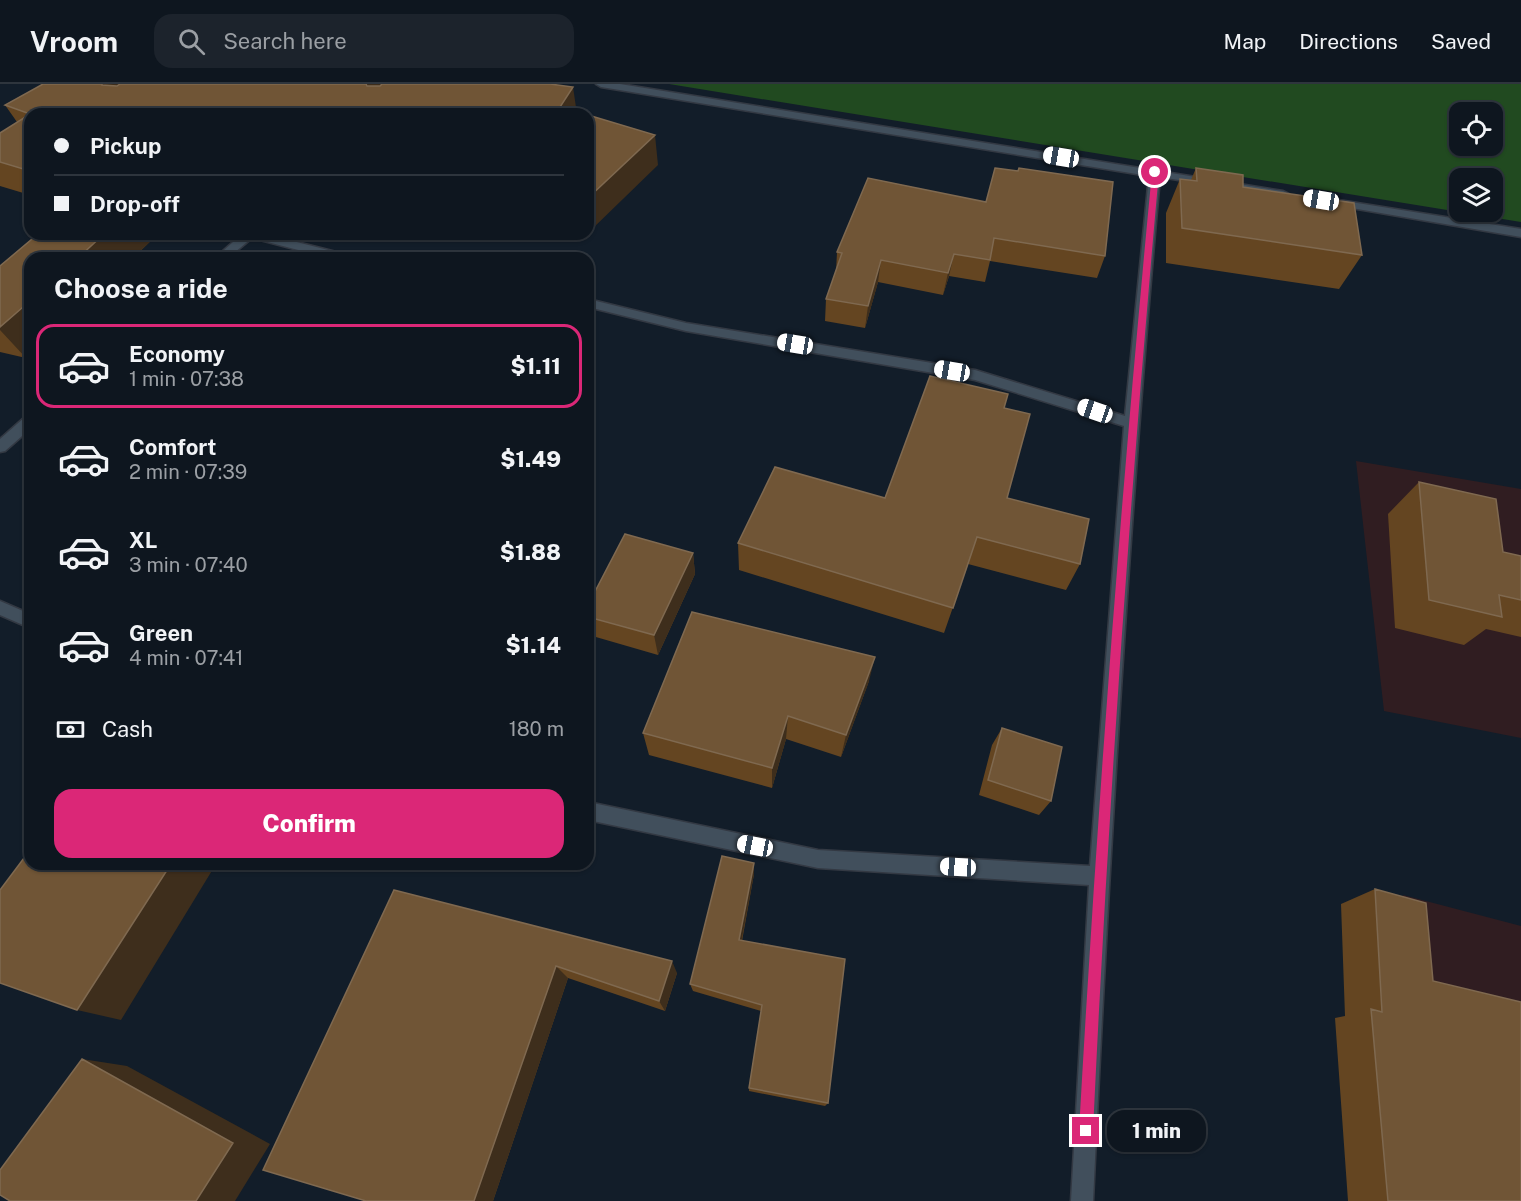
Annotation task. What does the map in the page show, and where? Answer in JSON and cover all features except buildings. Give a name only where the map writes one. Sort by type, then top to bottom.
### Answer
[{"type":"street","points":[[601,84],[1297,196]]},
{"type":"street","points":[[1082,1201],[1099,876],[1131,423],[1155,172]]},
{"type":"street","points":[[1321,200],[1521,233]]},
{"type":"street","points":[[228,252],[242,240]]},
{"type":"street","points":[[274,240],[320,252]]},
{"type":"street","points":[[594,304],[686,327],[975,375],[1131,423]]},
{"type":"street","points":[[0,447],[24,426]]},
{"type":"street","points":[[0,608],[24,618]]},
{"type":"street","points":[[594,812],[818,859],[1099,876]]},
{"type":"shaded area","points":[[1356,461],[1521,489],[1521,738],[1384,711]]},
{"type":"shaded area","points":[[1403,895],[1521,926],[1521,1201],[1438,1201]]},
{"type":"green space","points":[[669,84],[1521,84],[1521,222],[1503,219],[1503,168],[1449,168],[1449,210]]},
{"type":"route","points":[[1086,1131],[1099,876],[1130,447],[1155,172]]}]
